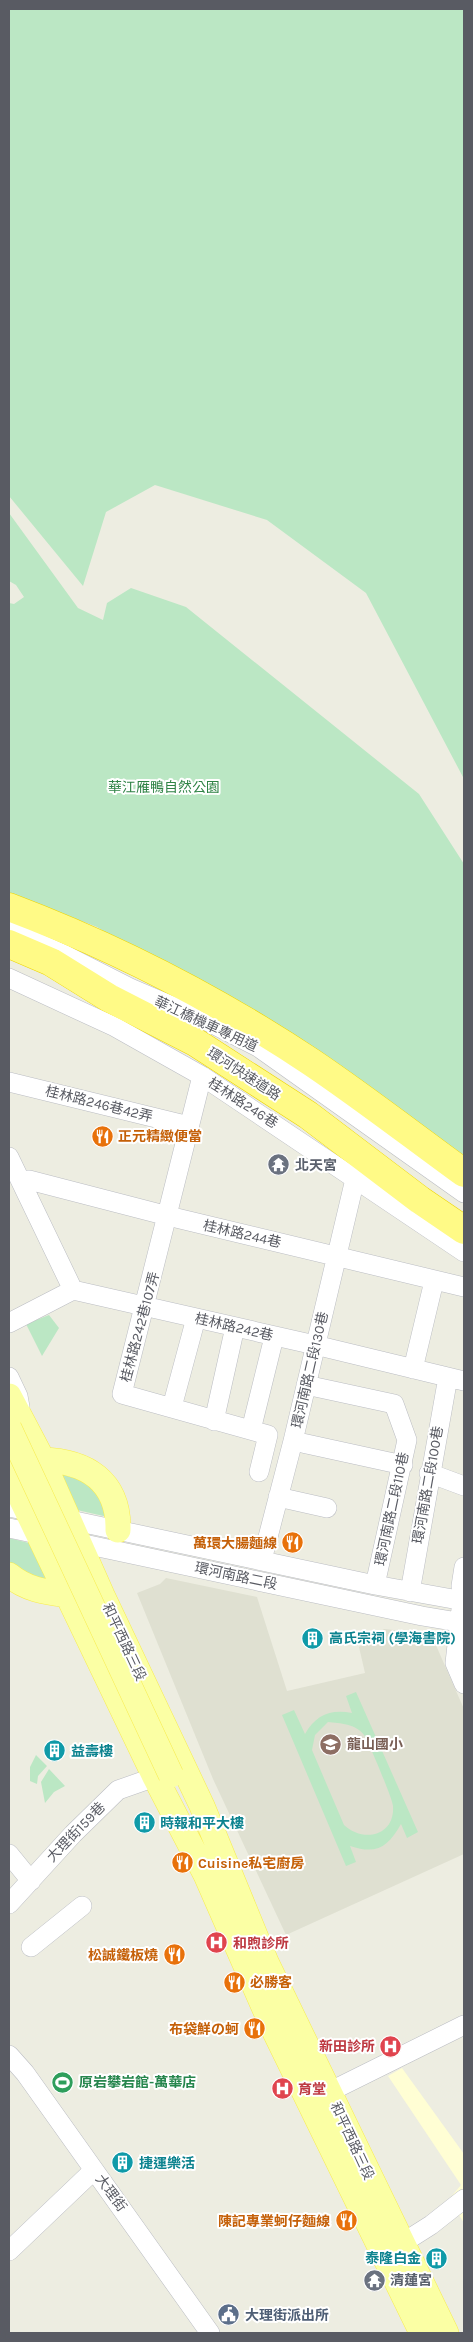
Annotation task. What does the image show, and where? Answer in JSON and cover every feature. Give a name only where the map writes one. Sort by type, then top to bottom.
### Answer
[{"type":"highway","points":[[9,907],[99,943],[199,993],[311,1062],[464,1173]]},
{"type":"highway","name":"環河快速道路","points":[[9,944],[51,962],[109,998],[195,1042],[308,1114],[420,1200],[464,1230]]},
{"type":"highway","points":[[10,976],[109,998]]},
{"type":"main road","name":"和平西路三段","points":[[9,1396],[15,1423],[163,1776]]},
{"type":"main road","name":"和平西路三段","points":[[15,1423],[42,1460],[78,1542],[202,1806],[216,1870],[266,1962],[401,2244],[446,2333]]},
{"type":"main road","points":[[42,1460],[69,1462],[87,1469],[95,1475],[109,1490],[113,1499],[118,1519],[118,1530]]},
{"type":"main road","name":"和平西路三段","points":[[9,1473],[19,1509],[40,1534],[69,1595],[163,1776],[204,1833],[274,2030],[422,2333]]},
{"type":"main road","points":[[9,1574],[34,1589],[69,1595]]},
{"type":"street","name":"華江橋機車專用道","points":[[9,930],[65,955],[130,988],[206,1020],[258,1047],[464,1193]]},
{"type":"street","name":"桂林路246巷","points":[[10,976],[115,1028],[202,1076],[300,1140],[354,1179],[464,1252]]},
{"type":"street","name":"桂林路242巷107弄","points":[[202,1076],[122,1394],[268,1435],[259,1472]]},
{"type":"street","name":"桂林路246巷42弄","points":[[9,1082],[189,1126]]},
{"type":"street","points":[[9,1157],[74,1290],[9,1323]]},
{"type":"street","name":"環河南路二段130巷","points":[[262,1560],[293,1441],[354,1179]]},
{"type":"street","name":"桂林路244巷","points":[[21,1181],[29,1180],[168,1216],[464,1287]]},
{"type":"street","points":[[413,1369],[434,1281]]},
{"type":"street","name":"桂林路242巷","points":[[74,1290],[456,1379]]},
{"type":"street","points":[[172,1407],[196,1318]]},
{"type":"street","points":[[214,1421],[235,1327]]},
{"type":"street","points":[[251,1430],[274,1336]]},
{"type":"street","name":"和平西路三段","points":[[9,1376],[18,1396],[15,1423]]},
{"type":"street","name":"環河南路二段100巷","points":[[410,1592],[429,1473],[456,1379]]},
{"type":"street","name":"環河南路二段110巷","points":[[306,1385],[394,1404],[407,1440],[375,1585]]},
{"type":"street","points":[[293,1441],[403,1465]]},
{"type":"street","points":[[429,1473],[464,1486]]},
{"type":"street","points":[[278,1497],[327,1508]]},
{"type":"street","name":"環河南路二段","points":[[19,1509],[375,1585],[463,1601]]},
{"type":"street","name":"環河南路二段","points":[[9,1528],[422,1616],[462,1622]]},
{"type":"street","points":[[464,1567],[461,1586],[463,1601],[462,1622],[455,1663],[464,1684]]},
{"type":"street","name":"大理街159巷","points":[[9,1904],[73,1834],[118,1790],[163,1776]]},
{"type":"street","points":[[9,1854],[31,1881]]},
{"type":"street","points":[[31,1947],[82,1906]]},
{"type":"street","points":[[321,2126],[329,2092],[464,2025]]},
{"type":"street","name":"大理街","points":[[9,2055],[25,2073],[210,2333]]},
{"type":"street","points":[[14,2246],[94,2170]]},
{"type":"street","points":[[401,2244],[431,2225],[464,2199]]},
{"type":"shaded area","name":"龍山國小","points":[[166,1578],[257,1597],[287,1691],[365,1673],[359,1647],[384,1629],[431,1634],[464,1709],[464,1854],[286,1935],[213,1779],[137,1593],[160,1584]]},
{"type":"shaded area","points":[[402,2068],[464,2154],[464,2223],[449,2199],[461,2185],[388,2076]]},
{"type":"green space","points":[[9,9],[464,9],[464,779],[366,593],[267,520],[155,485],[106,512],[83,586],[9,496]]},
{"type":"green space","name":"華江雁鴨自然公園","points":[[9,513],[78,608],[103,620],[107,603],[131,588],[186,607],[419,794],[464,864],[464,1158],[355,1083],[97,927],[9,893],[9,603],[14,604],[24,597],[16,585],[9,581]]},
{"type":"green space","points":[[49,1315],[59,1328],[42,1356],[26,1324]]},
{"type":"green space","points":[[58,1466],[88,1477],[108,1517],[77,1510]]},
{"type":"green space","points":[[9,1538],[33,1544],[50,1578],[46,1586],[9,1567]]},
{"type":"green space","points":[[356,1692],[418,1832],[407,1838],[401,1824],[391,1838],[381,1847],[368,1850],[350,1846],[356,1862],[346,1866],[282,1715],[294,1710],[305,1734],[314,1722],[324,1715],[337,1712],[352,1713],[346,1696]],"holes":[[[328,1722],[357,1728],[364,1735],[370,1747],[393,1806],[389,1824],[376,1834],[360,1834],[344,1825],[312,1750],[315,1735]]]},
{"type":"green space","points":[[36,1755],[47,1766],[38,1776],[37,1784],[30,1781],[30,1767]]},
{"type":"green space","points":[[49,1769],[65,1786],[54,1792],[45,1803],[41,1782]]},
{"type":"place","name":"正元精緻便當","points":[[102,1136]]},
{"type":"place","name":"北天宮","points":[[279,1165]]},
{"type":"place","name":"萬環大腸麵線","points":[[293,1543]]},
{"type":"place","name":"高氏宗祠 (學海書院)","points":[[313,1638]]},
{"type":"place","name":"龍山國小","points":[[331,1744]]},
{"type":"place","name":"益壽樓","points":[[55,1751]]},
{"type":"place","name":"時報和平大樓","points":[[144,1823]]},
{"type":"place","name":"Cuisine私宅廚房","points":[[182,1863]]},
{"type":"place","name":"和煦診所","points":[[217,1943]]},
{"type":"place","name":"松誠鐵板燒","points":[[174,1955]]},
{"type":"place","name":"必勝客","points":[[234,1982]]},
{"type":"place","name":"布袋鮮の蚵","points":[[255,2029]]},
{"type":"place","name":"新田診所","points":[[391,2046]]},
{"type":"place","name":"原岩攀岩館-萬華店","points":[[63,2082]]},
{"type":"place","name":"育堂","points":[[282,2089]]},
{"type":"place","name":"捷運樂活","points":[[123,2163]]},
{"type":"place","name":"陳記專業蚵仔麵線","points":[[346,2221]]},
{"type":"place","name":"泰隆白金","points":[[437,2258]]},
{"type":"place","name":"清蓮宮","points":[[374,2280]]},
{"type":"place","name":"大理街派出所","points":[[229,2315]]}]
